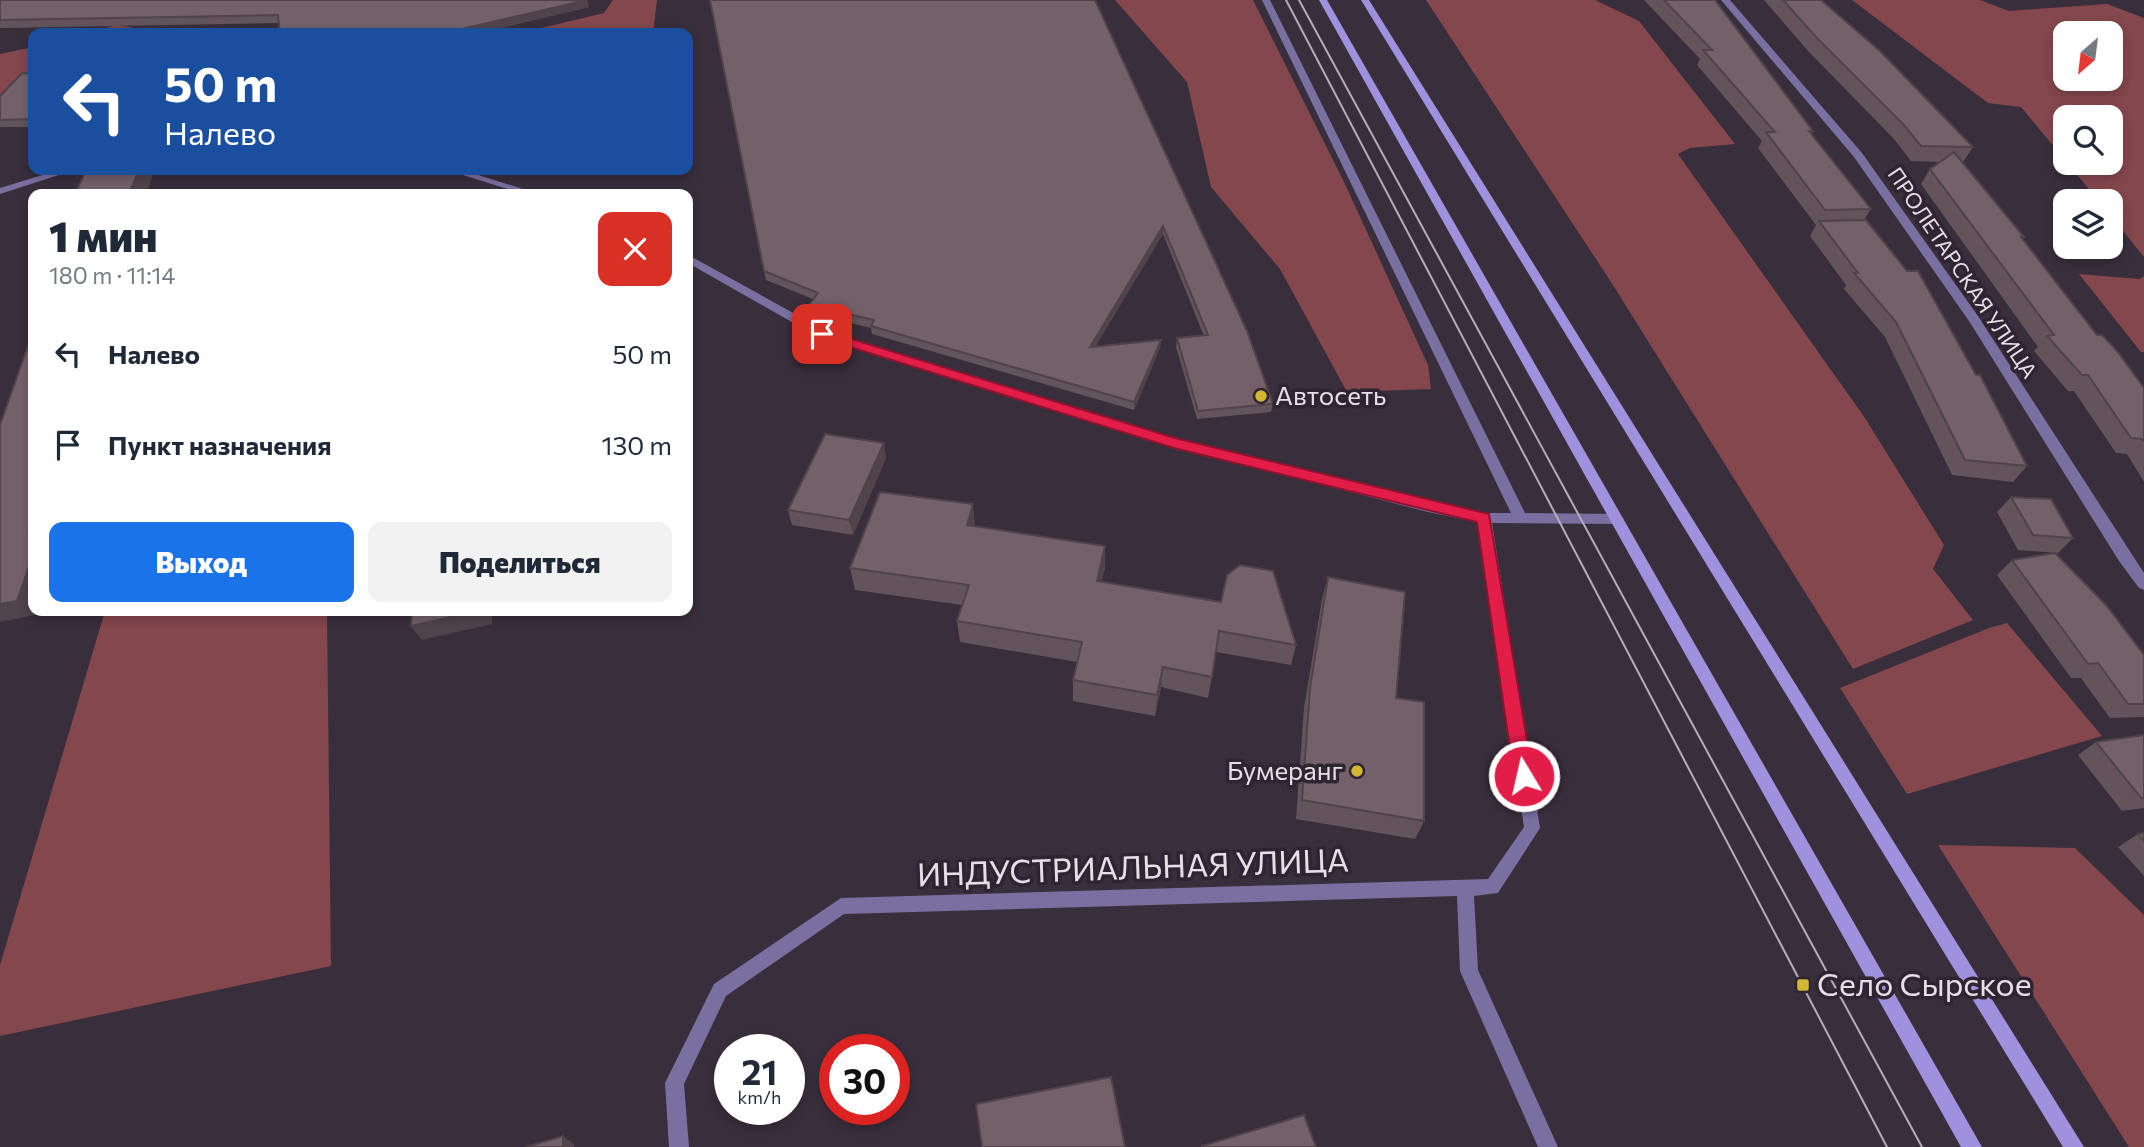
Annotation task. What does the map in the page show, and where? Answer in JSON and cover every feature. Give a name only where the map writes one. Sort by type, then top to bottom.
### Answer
[{"type":"main road","points":[[1323,0],[1972,1147]]},
{"type":"main road","points":[[1365,0],[2074,1147]]},
{"type":"street","points":[[1266,0],[1521,519]]},
{"type":"street","name":"ПРОЛЕТАРСКАЯ УЛИЦА","points":[[1725,0],[1874,177],[1974,319],[2124,557],[2144,584]]},
{"type":"street","points":[[0,191],[53,175]]},
{"type":"street","points":[[469,175],[517,189]]},
{"type":"street","points":[[693,262],[822,334],[1174,442],[1428,507],[1484,518],[1617,519]]},
{"type":"street","name":"ИНДУСТРИАЛЬНАЯ УЛИЦА","points":[[679,1147],[674,1083],[720,990],[841,906],[1492,887],[1532,828],[1484,518]]},
{"type":"street","points":[[1465,888],[1469,971],[1548,1147]]},
{"type":"shaded area","points":[[613,0],[657,0],[654,28],[542,28],[604,13]]},
{"type":"shaded area","points":[[1115,0],[1253,0],[1345,184],[1428,365],[1431,389],[1347,392],[1280,269],[1211,187],[1187,82]]},
{"type":"shaded area","points":[[1426,0],[1595,0],[1639,21],[1735,144],[1690,148],[1678,154],[1865,418],[1944,545],[1933,569],[1973,620],[1853,669],[1611,282]]},
{"type":"shaded area","points":[[1852,0],[1980,0],[2009,11],[2107,4],[2144,18],[2144,257],[2123,231],[2123,189],[2089,189],[2077,175],[2123,175],[2123,105],[2053,105],[2053,146],[2021,107],[1988,103]]},
{"type":"shaded area","points":[[117,25],[135,28],[105,28]]},
{"type":"shaded area","points":[[28,48],[28,91],[0,101],[0,54]]},
{"type":"shaded area","points":[[2079,274],[2140,279],[2144,276],[2144,352],[2141,352]]},
{"type":"shaded area","points":[[104,616],[327,616],[331,966],[0,1036],[0,965]]},
{"type":"shaded area","points":[[2007,623],[2102,736],[1907,794],[1840,688]]},
{"type":"shaded area","points":[[1938,845],[2075,848],[2144,915],[2144,1147],[2129,1147]]},
{"type":"building","points":[[0,0],[587,0],[467,28],[279,28],[278,15],[0,20]]},
{"type":"building","points":[[710,0],[1095,0],[1247,331],[1273,404],[1198,411],[1177,338],[1208,335],[1163,226],[1090,347],[1161,340],[1134,402],[871,326],[874,320],[809,305],[818,293],[764,271]]},
{"type":"building","points":[[1664,0],[1715,0],[1813,131],[1809,131],[1871,209],[1825,210],[1766,132],[1775,132],[1703,50],[1712,50]]},
{"type":"building","points":[[1783,0],[1821,0],[1880,51],[1973,147],[1921,146]]},
{"type":"building","points":[[22,73],[28,74],[28,119],[0,120],[0,96]]},
{"type":"building","points":[[1954,152],[2024,237],[2021,237],[2097,335],[2102,335],[2117,351],[2144,388],[2144,441],[2131,438],[2088,375],[2082,375],[2047,336],[2054,335],[1930,169]]},
{"type":"building","points":[[84,175],[137,175],[131,189],[77,189]]},
{"type":"building","points":[[1866,220],[1907,271],[1918,271],[1976,375],[1980,375],[2027,466],[1965,460],[1896,322],[1854,273],[1858,273],[1819,221]]},
{"type":"building","points":[[28,346],[28,569],[17,601],[0,604],[0,425]]},
{"type":"building","points":[[825,434],[884,443],[849,520],[788,510]]},
{"type":"building","points":[[880,492],[973,504],[967,525],[1105,546],[1097,581],[1221,602],[1227,575],[1240,565],[1273,571],[1296,645],[1219,631],[1212,677],[1163,667],[1157,695],[1073,680],[1082,642],[957,621],[969,585],[850,568]]},
{"type":"building","points":[[2011,497],[2051,499],[2073,538],[2033,535]]},
{"type":"building","points":[[2055,553],[2106,605],[2144,655],[2144,704],[2128,704],[2098,663],[2088,664],[2012,560]]},
{"type":"building","points":[[1328,577],[1405,592],[1396,698],[1424,702],[1424,821],[1302,800],[1310,688]]},
{"type":"building","points":[[412,616],[455,616],[411,626]]},
{"type":"building","points":[[2144,735],[2144,798],[2141,798],[2096,742]]},
{"type":"building","points":[[1111,1077],[1125,1147],[982,1147],[976,1104]]},
{"type":"building","points":[[1304,1115],[1316,1147],[1202,1147],[1202,1146]]},
{"type":"building","points":[[563,1136],[563,1147],[526,1147]]},
{"type":"tram line","points":[[1286,0],[1887,1147]]},
{"type":"tram line","points":[[1299,0],[1922,1147]]},
{"type":"place","name":"Автосеть","points":[[1261,396]]},
{"type":"place","name":"Бумеранг","points":[[1357,771]]},
{"type":"place","name":"Село Сырское","points":[[1803,985]]},
{"type":"route","points":[[822,334],[1174,442],[1428,507],[1484,518],[1524,776]]}]
